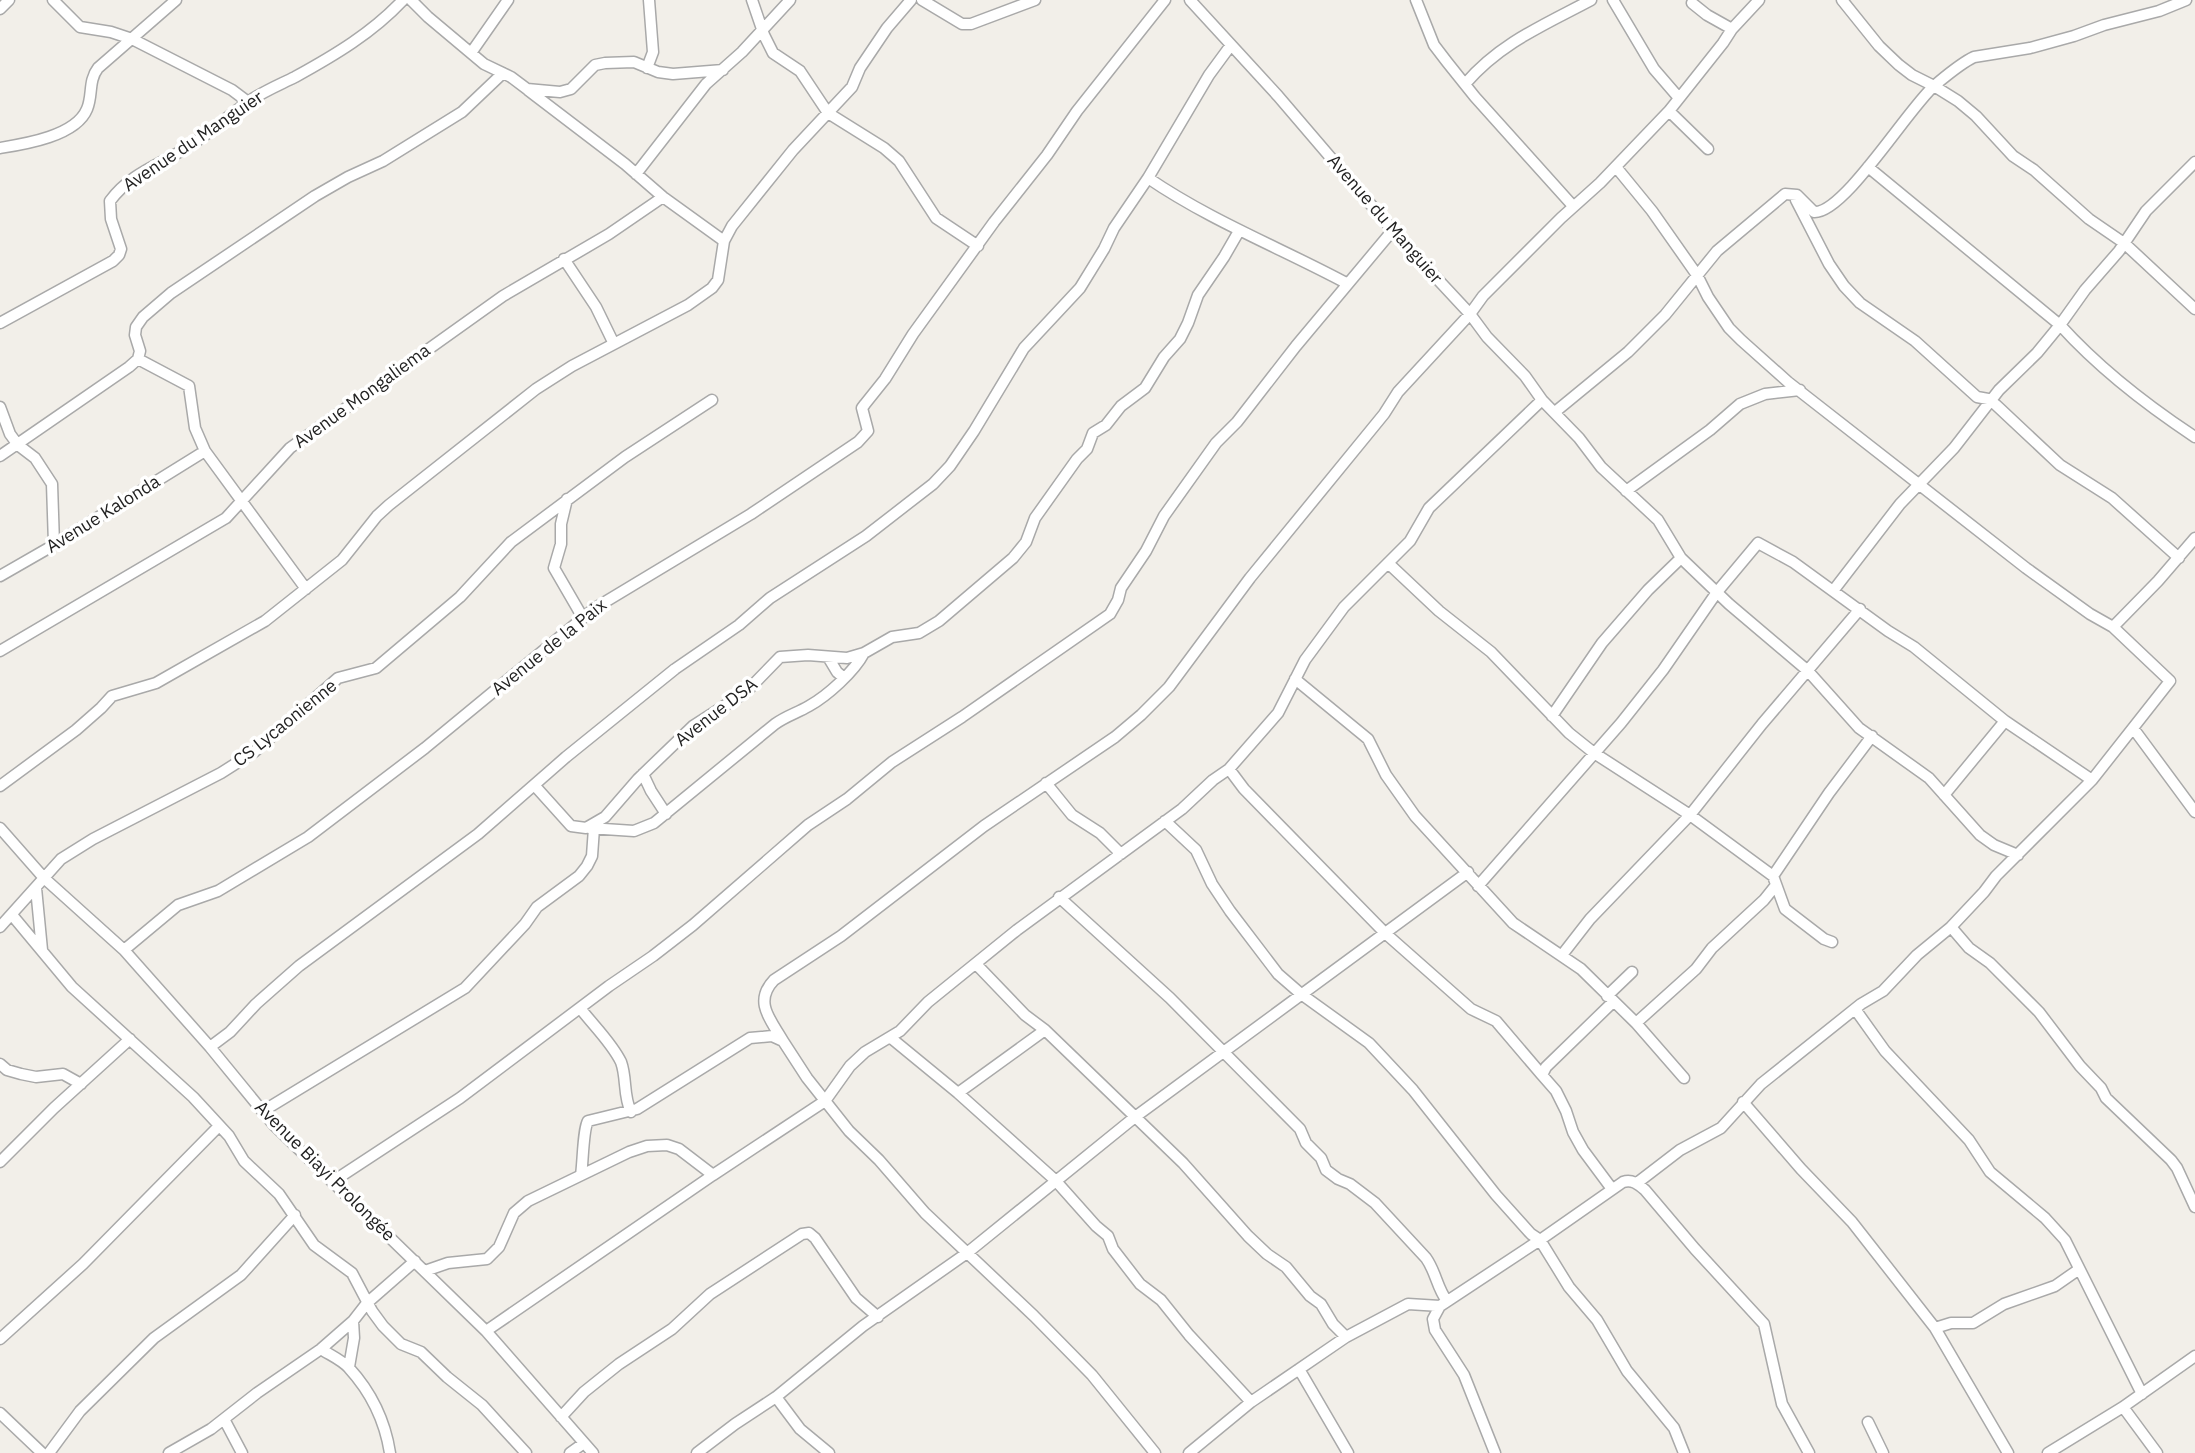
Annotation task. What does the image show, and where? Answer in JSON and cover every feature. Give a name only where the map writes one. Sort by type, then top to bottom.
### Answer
[{"type":"street","points":[[0,9],[9,0]]},
{"type":"street","points":[[53,0],[80,27],[132,39],[232,90],[248,102]]},
{"type":"street","points":[[0,148],[50,136],[83,117],[88,106],[92,76],[98,68],[176,0]]},
{"type":"street","name":"Avenue du Manguier","points":[[0,323],[113,261],[119,255],[121,249],[111,219],[110,201],[120,187],[211,132],[248,102],[364,37],[403,0]]},
{"type":"street","points":[[411,0],[489,67],[527,89],[663,197],[724,241]]},
{"type":"street","points":[[471,53],[508,0]]},
{"type":"street","points":[[648,68],[653,52],[649,0]]},
{"type":"street","points":[[752,0],[773,53],[800,71],[828,113],[884,148],[899,161],[936,218],[978,246],[1077,111],[1165,0]]},
{"type":"street","points":[[636,174],[706,85],[790,0]]},
{"type":"street","points":[[0,786],[76,730],[112,696],[122,691],[145,687],[184,668],[264,621],[342,560],[389,505],[501,415],[556,375],[688,304],[712,288],[718,279],[724,241],[732,226],[793,150],[852,87],[860,68],[887,28],[911,0]]},
{"type":"street","points":[[922,0],[962,24],[971,24],[1035,0]]},
{"type":"street","name":"Avenue du Manguier","points":[[1190,0],[1525,376],[1542,400],[1579,438],[1601,467],[1658,520],[1681,558],[1808,671],[1847,716],[1929,778],[1980,835],[1994,845],[2018,855]]},
{"type":"street","points":[[1416,0],[1434,45],[1573,206]]},
{"type":"street","points":[[1465,84],[1482,64],[1513,41],[1591,0]]},
{"type":"street","points":[[1614,0],[1654,69],[1679,98]]},
{"type":"street","points":[[1155,1453],[1092,1375],[925,1213],[879,1160],[849,1131],[783,1041],[766,1010],[764,1002],[767,987],[841,936],[984,826],[1115,737],[1141,716],[1169,687],[1250,578],[1384,414],[1398,392],[1470,314],[1483,296],[1616,167],[1668,111],[1732,29],[1759,0]]},
{"type":"street","points":[[1842,0],[1899,65],[1976,116],[2013,156],[2034,170],[2089,219],[2124,243],[2195,309]]},
{"type":"street","points":[[1555,412],[1628,352],[1665,315],[1717,251],[1785,194],[1793,193],[1814,212],[1824,212],[1868,167],[1934,86],[1974,57],[2030,48],[2186,0]]},
{"type":"street","points":[[1692,3],[1732,29]]},
{"type":"street","points":[[210,1047],[230,1032],[256,1004],[299,966],[478,834],[674,669],[738,625],[770,598],[866,536],[933,484],[950,466],[974,431],[1024,348],[1080,288],[1209,75],[1231,45]]},
{"type":"street","points":[[527,89],[560,92],[570,89],[595,65],[605,63],[634,62],[673,74],[723,70]]},
{"type":"street","points":[[0,456],[130,367],[138,359],[140,351],[135,335],[136,327],[143,317],[170,293],[315,196],[383,161],[462,112],[503,73]]},
{"type":"street","points":[[1668,111],[1708,149]]},
{"type":"street","points":[[1833,591],[1880,528],[1954,448],[1990,401],[2060,325],[2146,211],[2195,162]]},
{"type":"street","points":[[1616,167],[1637,190],[1697,275],[1729,328],[1800,390],[2026,568],[2113,627],[2170,681],[2092,780],[1996,876],[1951,928],[1917,954],[1883,991],[1855,1009],[1761,1084],[1721,1128],[1680,1150],[1637,1183]]},
{"type":"street","points":[[1868,167],[2060,325],[2087,353],[2132,392],[2195,437]]},
{"type":"street","points":[[1148,178],[1177,198],[1239,231],[1348,284]]},
{"type":"street","points":[[1793,193],[1829,264],[1860,303],[1915,341],[1977,397],[1990,401],[2016,422],[2060,466],[2122,505],[2179,558]]},
{"type":"street","name":"Avenue Mongaliema","points":[[0,651],[226,518],[290,448],[457,327],[564,258],[609,234],[663,197]]},
{"type":"street","points":[[332,1182],[460,1098],[693,925],[808,825],[847,799],[892,762],[973,710],[1110,614],[1128,575],[1202,461],[1237,422],[1296,346],[1393,230]]},
{"type":"street","name":"Avenue DSA","points":[[590,828],[605,817],[643,774],[693,726],[746,692],[780,657],[808,655],[847,658],[864,653],[892,637],[919,633],[928,629],[1013,558],[1026,542],[1035,518],[1087,449],[1093,433],[1106,425],[1129,399],[1145,387],[1164,357],[1174,347],[1188,323],[1198,295],[1239,231]]},
{"type":"street","name":"Avenue de la Paix","points":[[124,950],[178,905],[218,891],[308,837],[425,748],[617,593],[751,513],[858,442],[868,431],[864,404],[885,379],[913,334],[978,246]]},
{"type":"street","points":[[564,258],[596,307],[614,344]]},
{"type":"street","points":[[138,359],[152,369],[189,386],[195,428],[205,451],[306,589]]},
{"type":"street","points":[[1626,491],[1710,430],[1740,404],[1765,394],[1800,390]]},
{"type":"street","name":"CS Lycaonienne","points":[[0,927],[61,859],[93,839],[221,773],[254,752],[338,678],[376,668],[460,597],[511,542],[567,499],[712,400]]},
{"type":"street","points":[[486,1331],[825,1101],[850,1066],[865,1052],[891,1038],[935,996],[1059,897],[1165,821],[1229,769],[1271,723],[1305,660],[1344,607],[1410,541],[1429,508],[1542,400]]},
{"type":"street","points":[[0,407],[10,435],[35,458],[52,484],[54,544]]},
{"type":"street","name":"Avenue Kalonda","points":[[0,576],[205,451]]},
{"type":"street","points":[[567,499],[561,524],[561,544],[554,568],[583,618]]},
{"type":"street","points":[[2113,627],[2195,538]]},
{"type":"street","points":[[1478,886],[1663,670],[1717,592],[1758,543],[1793,562],[1860,609],[1914,648],[2004,721],[2092,780]]},
{"type":"street","points":[[1552,716],[1602,643],[1648,590],[1681,558]]},
{"type":"street","points":[[1388,563],[1439,611],[1501,662],[1552,716],[1594,753],[1690,815],[1775,881],[1785,909],[1824,939],[1832,942]]},
{"type":"street","points":[[1562,955],[1590,919],[1690,815],[1762,724],[1860,609]]},
{"type":"street","points":[[535,786],[571,826],[622,831],[643,829],[666,814],[785,717],[808,707],[857,666],[864,653]]},
{"type":"street","points":[[828,657],[844,678]]},
{"type":"street","points":[[1295,679],[1368,739],[1386,775],[1415,816],[1513,923],[1581,969],[1636,1023],[1684,1078]]},
{"type":"street","points":[[1944,795],[2004,721]]},
{"type":"street","points":[[2133,728],[2195,812]]},
{"type":"street","points":[[1636,1023],[1696,969],[1712,948],[1764,900],[1829,793],[1872,736]]},
{"type":"street","points":[[1229,769],[1244,789],[1385,933],[1471,1009],[1496,1021],[1556,1091],[1583,1150],[1612,1189]]},
{"type":"street","points":[[643,774],[666,814]]},
{"type":"street","points":[[1046,783],[1072,815],[1100,833],[1121,854]]},
{"type":"street","points":[[1165,821],[1196,850],[1212,884],[1278,974],[1368,1043],[1413,1090],[1496,1195],[1531,1234],[1541,1240],[1569,1287],[1597,1320],[1628,1371],[1674,1428],[1685,1453]]},
{"type":"street","name":"Avenue Biayi Prolongée","points":[[0,828],[44,878],[124,950],[210,1047],[262,1111],[486,1331],[593,1453]]},
{"type":"street","points":[[262,1111],[465,988],[525,925],[537,907],[579,876],[587,866],[592,856],[590,828]]},
{"type":"street","points":[[697,1453],[967,1253],[1135,1117],[1468,872]]},
{"type":"street","points":[[36,888],[42,950]]},
{"type":"street","points":[[1059,897],[1170,998],[1300,1129],[1306,1143],[1321,1158],[1326,1170],[1374,1203],[1426,1258],[1433,1269],[1444,1303]]},
{"type":"street","points":[[12,915],[72,987],[192,1097],[229,1136],[244,1161],[270,1184],[295,1215],[314,1245],[352,1273],[367,1303],[383,1326],[401,1344],[421,1352],[482,1405],[526,1453]]},
{"type":"street","points":[[1951,928],[2039,1012],[2080,1066],[2101,1088],[2106,1098],[2178,1168],[2195,1207]]},
{"type":"street","points":[[976,964],[1025,1015],[1045,1030],[1183,1163],[1248,1236],[1286,1267],[1310,1296],[1321,1304],[1333,1324],[1346,1337]]},
{"type":"street","points":[[1542,1074],[1632,972]]},
{"type":"street","points":[[580,1009],[621,1063],[631,1111]]},
{"type":"street","points":[[1855,1009],[1885,1051],[1969,1140],[1990,1172],[2045,1217],[2065,1240],[2142,1394]]},
{"type":"street","points":[[958,1093],[1045,1030]]},
{"type":"street","points":[[581,1175],[585,1126],[588,1121],[631,1111],[667,1092],[750,1038],[772,1036],[783,1041]]},
{"type":"street","points":[[891,1038],[958,1093],[1055,1180],[1108,1236],[1113,1249],[1140,1284],[1161,1300],[1189,1335],[1251,1402]]},
{"type":"street","points":[[0,1161],[130,1039]]},
{"type":"street","points":[[0,1064],[7,1070],[36,1077],[57,1073],[81,1084]]},
{"type":"street","points":[[1743,1102],[1801,1169],[1852,1222],[1935,1328],[2008,1453]]},
{"type":"street","points":[[0,1339],[83,1264],[219,1126]]},
{"type":"street","points":[[425,1271],[448,1263],[487,1259],[499,1247],[514,1213],[528,1201],[647,1146],[667,1145],[679,1149],[713,1175]]},
{"type":"street","points":[[1495,1453],[1464,1375],[1435,1330],[1433,1319],[1444,1303],[1628,1180],[1637,1183],[1764,1324],[1782,1404],[1809,1453]]},
{"type":"street","points":[[49,1453],[80,1411],[153,1338],[242,1275],[295,1215]]},
{"type":"street","points":[[561,1418],[584,1392],[619,1364],[672,1329],[710,1294],[802,1234],[809,1233],[815,1238],[856,1297],[878,1317]]},
{"type":"street","points":[[169,1453],[224,1419],[321,1349],[353,1321],[367,1303],[415,1261]]},
{"type":"street","points":[[1935,1328],[1951,1323],[1973,1323],[2004,1304],[2055,1286],[2078,1270]]},
{"type":"street","points":[[1194,1452],[1251,1402],[1346,1337],[1408,1304],[1444,1303]]},
{"type":"street","points":[[349,1367],[354,1338],[353,1321]]},
{"type":"street","points":[[321,1349],[349,1367],[378,1408],[390,1453]]},
{"type":"street","points":[[2048,1453],[2123,1407],[2195,1356]]},
{"type":"street","points":[[1299,1369],[1348,1453]]},
{"type":"street","points":[[776,1397],[800,1429],[829,1453]]},
{"type":"street","points":[[2123,1407],[2157,1453]]},
{"type":"street","points":[[0,1413],[42,1453]]},
{"type":"street","points":[[224,1419],[242,1453]]},
{"type":"street","points":[[1868,1422],[1883,1453]]},
{"type":"street","points":[[570,1453],[584,1443]]}]
